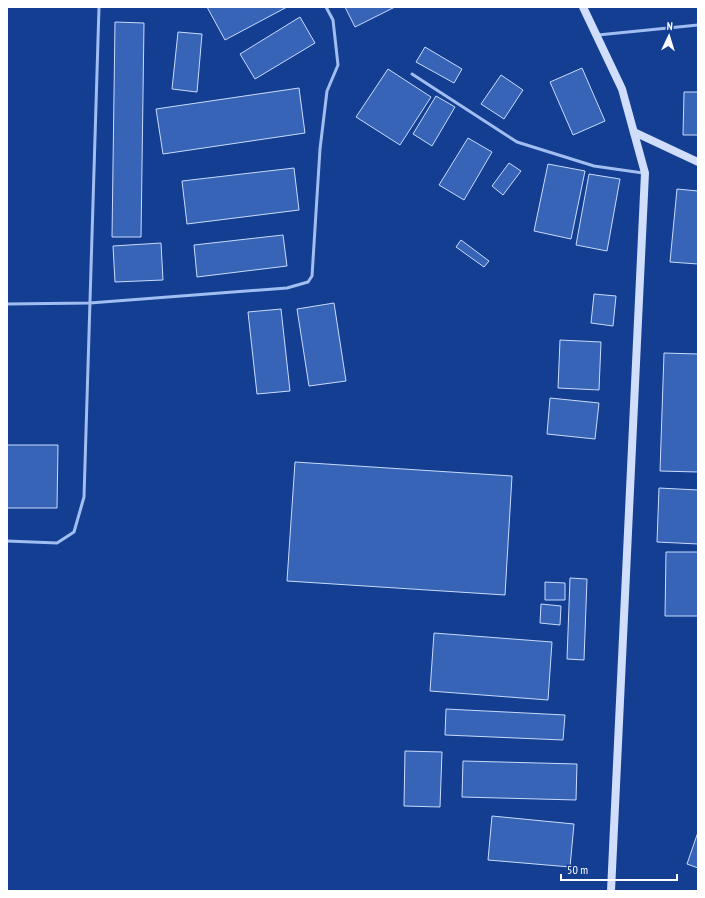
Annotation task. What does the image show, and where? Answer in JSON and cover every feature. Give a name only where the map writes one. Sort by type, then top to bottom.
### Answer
[{"type":"street","points":[[583,7],[622,89],[645,173],[611,891]]},
{"type":"street","points":[[634,132],[698,162]]},
{"type":"lane","points":[[7,541],[57,543],[74,532],[84,497],[99,7]]},
{"type":"lane","points":[[7,304],[90,303],[287,288],[308,282],[312,276],[320,149],[327,91],[338,65],[333,20],[326,7]]},
{"type":"lane","points":[[596,35],[698,25]]},
{"type":"lane","points":[[412,74],[517,142],[594,166],[645,173]]},
{"type":"building","points":[[207,7],[287,7],[225,40]]},
{"type":"building","points":[[345,7],[395,7],[355,27]]},
{"type":"building","points":[[300,17],[315,43],[255,79],[240,54]]},
{"type":"building","points":[[115,22],[144,23],[141,237],[112,237]]},
{"type":"building","points":[[178,32],[202,34],[197,92],[172,89]]},
{"type":"building","points":[[425,47],[462,69],[454,83],[416,62]]},
{"type":"building","points":[[582,68],[605,121],[573,135],[550,82]]},
{"type":"building","points":[[388,69],[431,97],[400,145],[356,117]]},
{"type":"building","points":[[501,75],[523,90],[504,119],[481,104]]},
{"type":"building","points":[[299,88],[305,133],[163,154],[156,109]]},
{"type":"building","points":[[684,92],[698,92],[698,135],[683,135]]},
{"type":"building","points":[[436,96],[455,107],[432,146],[413,134]]},
{"type":"building","points":[[468,138],[492,152],[464,200],[439,185]]},
{"type":"building","points":[[509,163],[521,171],[503,195],[492,186]]},
{"type":"building","points":[[548,164],[585,171],[571,239],[534,231]]},
{"type":"building","points":[[294,168],[299,210],[187,224],[182,181]]},
{"type":"building","points":[[589,174],[620,179],[607,251],[576,245]]},
{"type":"building","points":[[677,189],[698,191],[698,264],[670,262]]},
{"type":"building","points":[[283,235],[287,266],[197,277],[194,245]]},
{"type":"building","points":[[461,240],[489,261],[484,267],[456,247]]},
{"type":"building","points":[[161,243],[163,280],[115,282],[113,246]]},
{"type":"building","points":[[594,294],[616,296],[613,326],[591,323]]},
{"type":"building","points":[[334,303],[346,381],[309,386],[297,309]]},
{"type":"building","points":[[281,309],[290,391],[257,394],[248,312]]},
{"type":"building","points":[[560,340],[601,342],[599,390],[558,388]]},
{"type":"building","points":[[664,353],[698,354],[698,472],[660,471]]},
{"type":"building","points":[[550,398],[599,403],[595,439],[547,434]]},
{"type":"building","points":[[7,445],[58,445],[57,508],[7,508]]},
{"type":"building","points":[[295,462],[512,476],[505,595],[287,581]]},
{"type":"building","points":[[659,488],[698,490],[698,544],[657,542]]},
{"type":"building","points":[[666,552],[698,552],[698,616],[665,616]]},
{"type":"building","points":[[570,578],[587,579],[584,660],[567,659]]},
{"type":"building","points":[[545,582],[565,583],[565,600],[545,600]]},
{"type":"building","points":[[541,604],[561,606],[560,625],[540,623]]},
{"type":"building","points":[[434,633],[552,642],[548,700],[430,691]]},
{"type":"building","points":[[446,709],[565,715],[563,740],[445,735]]},
{"type":"building","points":[[405,751],[442,752],[440,807],[404,806]]},
{"type":"building","points":[[463,761],[577,764],[576,800],[462,797]]},
{"type":"building","points":[[492,816],[574,824],[570,867],[488,860]]},
{"type":"building","points":[[698,832],[698,868],[687,864]]}]
